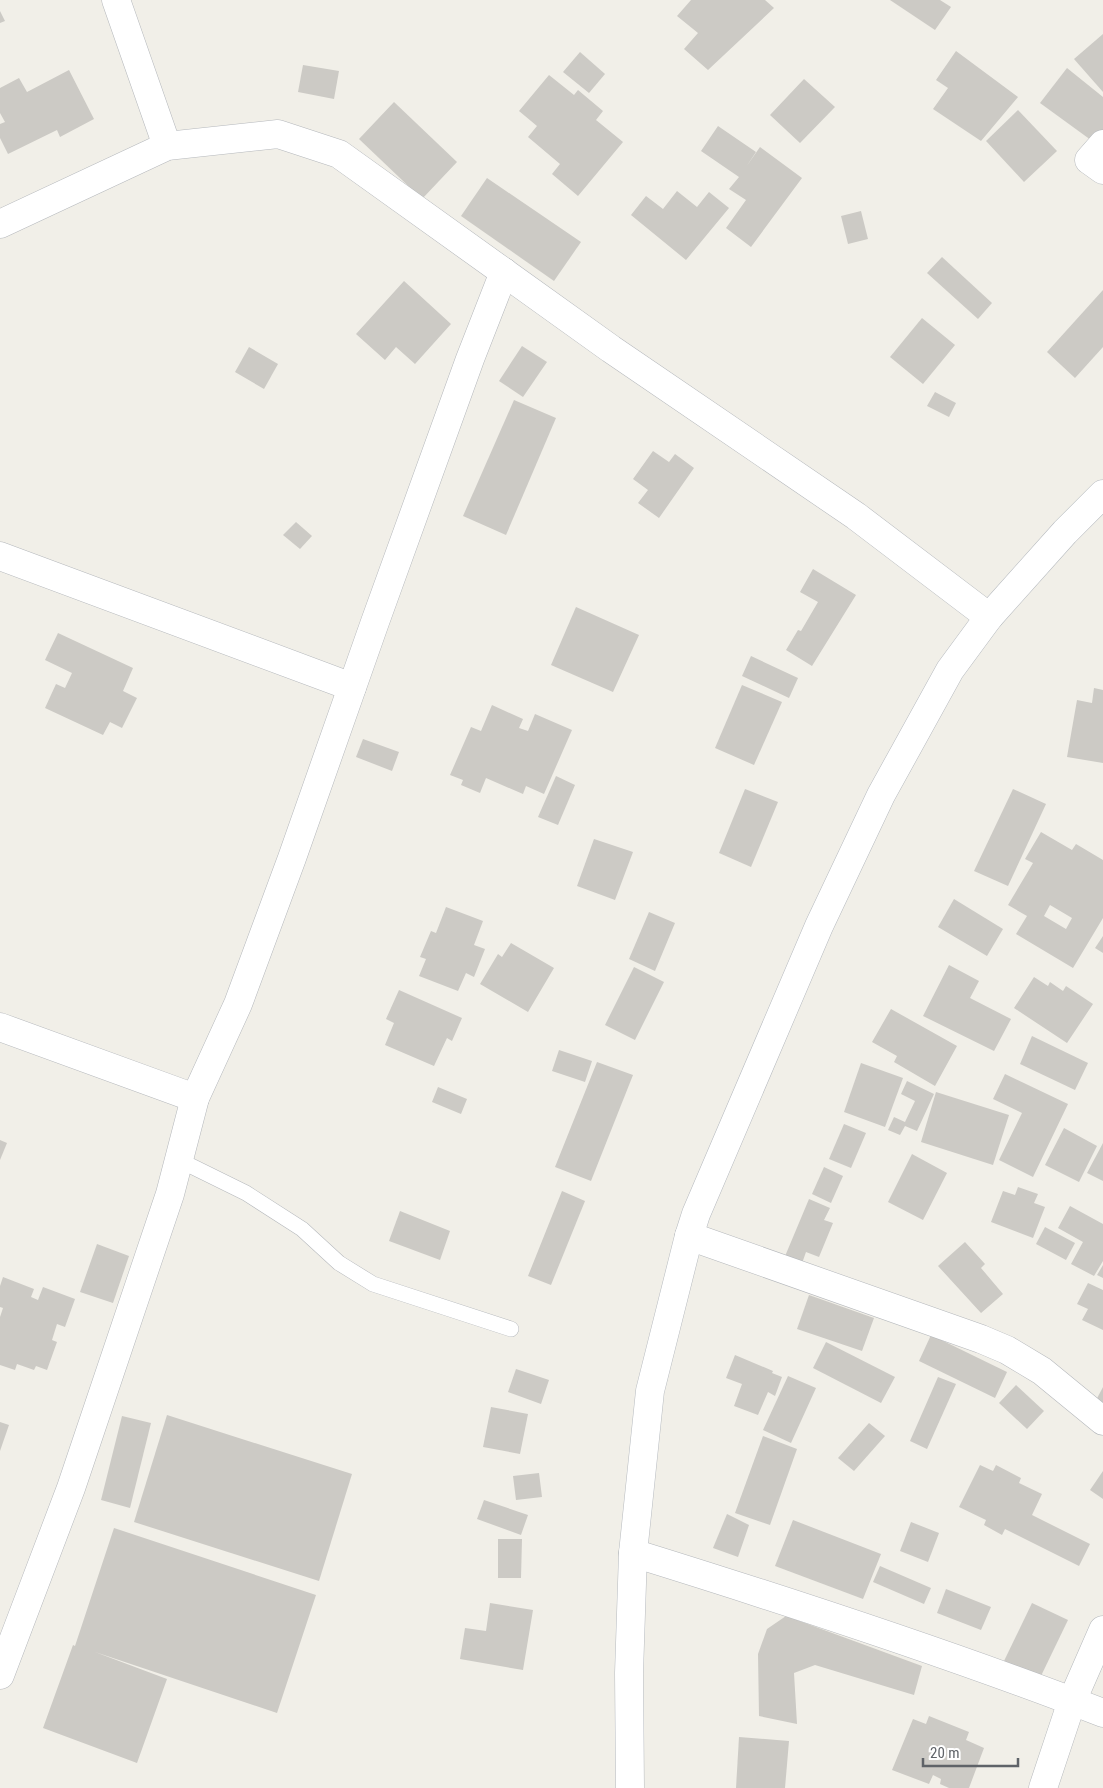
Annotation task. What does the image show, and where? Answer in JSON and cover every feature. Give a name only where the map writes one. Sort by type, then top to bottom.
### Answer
[{"type":"street","points":[[116,0],[167,146]]},
{"type":"street","points":[[0,224],[167,146],[278,134],[339,154],[611,349],[856,516],[989,617]]},
{"type":"street","points":[[1103,144],[1089,160],[1103,170]]},
{"type":"street","points":[[0,1675],[71,1488],[170,1194],[194,1098],[238,1004],[470,359],[504,272]]},
{"type":"street","points":[[630,1788],[629,1673],[633,1553],[650,1391],[696,1214],[819,926],[881,796],[950,670],[989,617],[1065,532],[1103,494]]},
{"type":"street","points":[[0,556],[352,687]]},
{"type":"street","points":[[0,1027],[194,1098]]},
{"type":"street","points":[[689,1236],[981,1338],[1042,1371],[1103,1421]]},
{"type":"street","points":[[633,1553],[785,1600],[937,1652],[1103,1713]]},
{"type":"street","points":[[1043,1788],[1072,1701],[1103,1630]]},
{"type":"lane","points":[[179,1160],[246,1193],[302,1229],[338,1263],[373,1284],[511,1329]]},
{"type":"building","points":[[691,0],[765,0],[774,8],[708,70],[684,49],[698,33],[677,16]]},
{"type":"building","points":[[890,0],[940,0],[951,7],[935,30]]},
{"type":"building","points":[[0,11],[5,21],[0,23]]},
{"type":"building","points":[[1103,34],[1103,92],[1074,59]]},
{"type":"building","points":[[956,51],[1018,97],[981,141],[933,109],[948,88],[936,80]]},
{"type":"building","points":[[580,52],[605,74],[589,93],[563,72]]},
{"type":"building","points":[[303,65],[339,71],[334,99],[298,92]]},
{"type":"building","points":[[1067,68],[1103,97],[1103,135],[1095,143],[1040,103]]},
{"type":"building","points":[[69,70],[94,119],[60,137],[57,130],[8,154],[0,138],[0,124],[5,122],[0,113],[0,88],[19,78],[27,92]]},
{"type":"building","points":[[549,75],[574,95],[578,90],[603,111],[596,120],[623,142],[578,196],[552,174],[560,164],[528,137],[537,126],[519,111]]},
{"type":"building","points":[[804,79],[835,107],[800,143],[770,115]]},
{"type":"building","points":[[394,102],[457,162],[422,199],[359,139]]},
{"type":"building","points":[[1018,110],[1057,151],[1024,182],[986,141]]},
{"type":"building","points":[[718,126],[756,152],[746,167],[760,147],[802,178],[751,247],[726,228],[746,200],[729,189],[739,177],[701,151]]},
{"type":"building","points":[[487,178],[581,242],[554,281],[461,216]]},
{"type":"building","points":[[677,191],[697,207],[709,192],[729,208],[686,260],[631,215],[646,196],[663,209]]},
{"type":"building","points":[[861,211],[868,239],[848,244],[841,216]]},
{"type":"building","points":[[942,257],[992,303],[978,319],[927,273]]},
{"type":"building","points":[[404,281],[451,324],[415,364],[396,347],[385,360],[356,334]]},
{"type":"building","points":[[1103,290],[1103,347],[1075,378],[1047,352]]},
{"type":"building","points":[[922,318],[955,345],[923,384],[890,357]]},
{"type":"building","points":[[522,346],[547,362],[523,397],[499,381]]},
{"type":"building","points":[[249,347],[278,364],[264,389],[235,372]]},
{"type":"building","points":[[935,392],[956,403],[949,417],[927,406]]},
{"type":"building","points":[[514,400],[556,418],[506,535],[463,516]]},
{"type":"building","points":[[653,451],[669,462],[675,454],[694,468],[659,518],[638,503],[648,490],[633,479]]},
{"type":"building","points":[[296,522],[312,536],[300,549],[283,535]]},
{"type":"building","points":[[813,569],[856,595],[812,666],[786,650],[798,630],[801,631],[818,602],[800,592]]},
{"type":"building","points":[[576,607],[639,635],[613,692],[551,665]]},
{"type":"building","points":[[58,633],[133,668],[123,691],[137,698],[122,728],[110,722],[103,735],[45,708],[56,684],[65,688],[72,673],[45,660]]},
{"type":"building","points":[[751,656],[798,678],[789,698],[742,676]]},
{"type":"building","points":[[742,685],[782,702],[754,765],[715,748]]},
{"type":"building","points":[[1094,688],[1103,690],[1103,763],[1067,757],[1077,700],[1092,703]]},
{"type":"building","points":[[492,705],[523,719],[519,728],[528,731],[535,714],[572,730],[544,794],[526,786],[523,794],[486,778],[480,793],[461,785],[463,780],[450,775],[471,727],[481,731]]},
{"type":"building","points":[[363,739],[399,752],[392,771],[356,757]]},
{"type":"building","points":[[556,776],[575,785],[558,825],[538,817]]},
{"type":"building","points":[[745,789],[778,802],[751,867],[719,853]]},
{"type":"building","points":[[1013,789],[1046,804],[1008,886],[974,871]]},
{"type":"building","points":[[1041,832],[1072,850],[1076,844],[1103,860],[1103,918],[1073,968],[1016,934],[1027,916],[1008,905],[1033,863],[1025,859]],"holes":[[[1050,905],[1072,918],[1066,929],[1044,916]]]},
{"type":"building","points":[[594,839],[633,852],[615,900],[577,886]]},
{"type":"building","points":[[954,899],[1003,929],[987,956],[938,927]]},
{"type":"building","points":[[446,907],[483,921],[474,945],[485,949],[474,977],[466,973],[458,991],[419,976],[426,959],[420,957],[431,931],[436,933]]},
{"type":"building","points":[[649,912],[675,923],[655,971],[629,959]]},
{"type":"building","points":[[1103,936],[1103,953],[1095,948]]},
{"type":"building","points":[[511,943],[554,968],[528,1012],[480,984],[498,954],[502,957]]},
{"type":"building","points":[[949,965],[979,981],[970,998],[1011,1019],[994,1051],[923,1016]]},
{"type":"building","points":[[634,967],[664,982],[635,1040],[605,1025]]},
{"type":"building","points":[[1034,977],[1048,986],[1050,982],[1063,991],[1066,986],[1093,1004],[1067,1043],[1014,1008]]},
{"type":"building","points":[[399,990],[462,1018],[452,1041],[447,1038],[434,1066],[385,1045],[394,1023],[386,1019]]},
{"type":"building","points":[[891,1009],[957,1046],[935,1086],[894,1062],[897,1056],[872,1042]]},
{"type":"building","points":[[1032,1036],[1088,1063],[1075,1090],[1020,1064]]},
{"type":"building","points":[[559,1050],[592,1061],[585,1082],[552,1071]]},
{"type":"building","points":[[597,1062],[633,1075],[591,1181],[555,1167]]},
{"type":"building","points":[[861,1063],[903,1078],[885,1127],[844,1112]]},
{"type":"building","points":[[1005,1074],[1068,1104],[1033,1177],[999,1160],[1022,1113],[993,1099]]},
{"type":"building","points":[[907,1081],[934,1094],[917,1131],[905,1126],[900,1135],[888,1130],[894,1117],[905,1122],[915,1101],[901,1094]]},
{"type":"building","points":[[438,1087],[467,1099],[461,1114],[432,1102]]},
{"type":"building","points":[[936,1092],[1009,1115],[993,1165],[921,1142]]},
{"type":"building","points":[[844,1124],[866,1133],[851,1168],[829,1159]]},
{"type":"building","points":[[1064,1128],[1097,1146],[1079,1182],[1045,1165]]},
{"type":"building","points":[[0,1140],[7,1143],[0,1160]]},
{"type":"building","points":[[1103,1143],[1103,1181],[1087,1173]]},
{"type":"building","points":[[912,1154],[947,1173],[923,1220],[888,1202]]},
{"type":"building","points":[[824,1167],[843,1176],[831,1203],[812,1194]]},
{"type":"building","points":[[1018,1187],[1038,1194],[1034,1203],[1045,1207],[1033,1238],[991,1222],[1003,1191],[1015,1195]]},
{"type":"building","points":[[562,1191],[585,1201],[551,1285],[528,1276]]},
{"type":"building","points":[[809,1199],[830,1208],[824,1220],[833,1223],[819,1257],[806,1252],[800,1269],[783,1261]]},
{"type":"building","points":[[1070,1206],[1103,1224],[1103,1261],[1094,1276],[1071,1264],[1083,1242],[1058,1228]]},
{"type":"building","points":[[400,1211],[450,1231],[440,1260],[389,1241]]},
{"type":"building","points":[[1045,1227],[1075,1243],[1066,1260],[1036,1244]]},
{"type":"building","points":[[965,1242],[985,1264],[981,1268],[1003,1294],[981,1313],[938,1266]]},
{"type":"building","points":[[97,1244],[129,1256],[113,1303],[80,1292]]},
{"type":"building","points":[[1103,1265],[1103,1278],[1097,1275]]},
{"type":"building","points":[[3,1277],[34,1289],[31,1297],[38,1300],[43,1287],[75,1299],[65,1327],[57,1324],[52,1340],[57,1342],[47,1370],[36,1366],[34,1370],[17,1364],[15,1370],[0,1365],[0,1317],[3,1308],[0,1307],[0,1286]]},
{"type":"building","points":[[1088,1283],[1103,1290],[1103,1330],[1082,1320],[1088,1309],[1077,1304]]},
{"type":"building","points":[[809,1295],[874,1318],[862,1351],[797,1329]]},
{"type":"building","points":[[931,1335],[1007,1372],[995,1398],[919,1361]]},
{"type":"building","points":[[826,1342],[895,1377],[881,1403],[813,1368]]},
{"type":"building","points":[[735,1355],[773,1371],[772,1373],[782,1377],[775,1396],[768,1392],[758,1415],[734,1406],[742,1384],[726,1378]]},
{"type":"building","points":[[516,1369],[549,1380],[541,1404],[508,1392]]},
{"type":"building","points":[[788,1376],[816,1388],[791,1443],[763,1430]]},
{"type":"building","points":[[938,1377],[956,1384],[927,1449],[910,1441]]},
{"type":"building","points":[[1016,1385],[1044,1411],[1027,1429],[999,1403]]},
{"type":"building","points":[[1103,1387],[1103,1408],[1094,1404]]},
{"type":"building","points":[[491,1407],[528,1414],[520,1454],[483,1447]]},
{"type":"building","points":[[167,1415],[352,1474],[319,1581],[134,1522]]},
{"type":"building","points":[[122,1416],[151,1423],[130,1508],[101,1500]]},
{"type":"building","points":[[0,1422],[9,1425],[0,1451]]},
{"type":"building","points":[[869,1423],[885,1436],[854,1471],[838,1458]]},
{"type":"building","points":[[763,1436],[797,1449],[770,1525],[735,1513]]},
{"type":"building","points":[[980,1465],[993,1471],[996,1465],[1021,1478],[1019,1483],[1042,1494],[1032,1515],[1090,1544],[1079,1566],[1005,1529],[1002,1535],[984,1525],[986,1520],[959,1507]]},
{"type":"building","points":[[1103,1471],[1103,1499],[1090,1490]]},
{"type":"building","points":[[539,1473],[542,1497],[516,1500],[513,1476]]},
{"type":"building","points":[[484,1500],[528,1515],[521,1535],[477,1519]]},
{"type":"building","points":[[727,1514],[749,1525],[738,1557],[713,1548]]},
{"type":"building","points":[[793,1520],[881,1554],[863,1599],[775,1566]]},
{"type":"building","points":[[911,1522],[939,1533],[928,1562],[900,1551]]},
{"type":"building","points":[[114,1528],[316,1595],[277,1713],[95,1652],[167,1679],[137,1763],[43,1728],[73,1645],[75,1646]]},
{"type":"building","points":[[498,1539],[522,1539],[521,1578],[498,1578]]},
{"type":"building","points":[[880,1566],[931,1588],[924,1604],[873,1582]]},
{"type":"building","points":[[946,1589],[991,1607],[981,1630],[937,1613]]},
{"type":"building","points":[[490,1603],[533,1610],[523,1670],[460,1659],[465,1628],[486,1631]]},
{"type":"building","points":[[1032,1603],[1068,1620],[1040,1678],[1004,1661]]},
{"type":"building","points":[[786,1616],[922,1666],[914,1695],[815,1665],[794,1673],[797,1724],[759,1716],[758,1654],[767,1629]]},
{"type":"building","points":[[929,1716],[969,1732],[966,1740],[984,1748],[969,1788],[949,1788],[940,1784],[941,1779],[933,1775],[929,1784],[892,1770],[913,1719],[926,1724]]},
{"type":"building","points":[[739,1737],[789,1741],[785,1788],[736,1788]]}]
